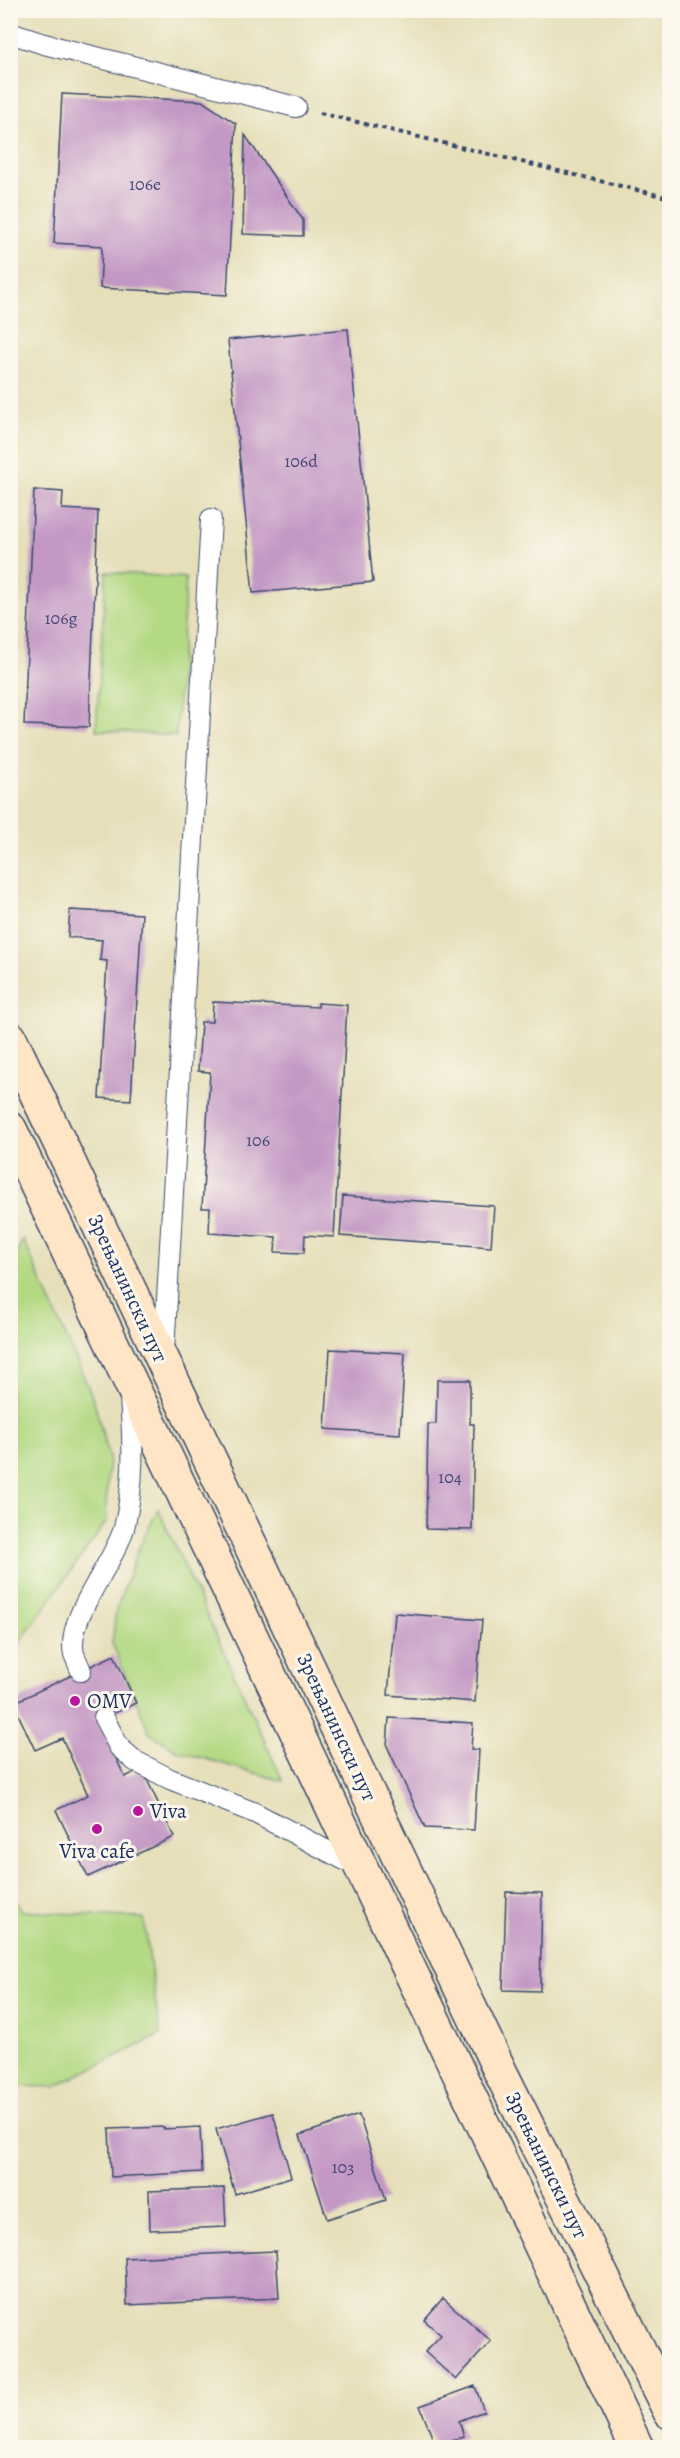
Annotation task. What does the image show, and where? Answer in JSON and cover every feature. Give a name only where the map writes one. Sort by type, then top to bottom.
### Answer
[{"type":"main road","name":"Зрењанински пут","points":[[10,1038],[500,2071],[668,2403]]},
{"type":"main road","name":"Зрењанински пут","points":[[10,1129],[637,2448]]},
{"type":"lane","points":[[10,33],[44,44],[296,107]]},
{"type":"lane","points":[[163,1361],[212,519]]},
{"type":"lane","points":[[81,1671],[74,1652],[76,1631],[83,1608],[113,1557],[123,1530],[132,1489],[133,1448],[129,1382]]},
{"type":"lane","points":[[104,1718],[118,1747],[135,1761],[170,1779],[255,1812],[362,1869]]},
{"type":"path","points":[[296,107],[669,198]]},
{"type":"green space","points":[[106,572],[186,578],[176,736],[96,730]]},
{"type":"green space","points":[[23,1239],[93,1398],[109,1457],[107,1521],[11,1654],[10,1270]]},
{"type":"green space","points":[[158,1509],[283,1781],[178,1751],[149,1732],[112,1643],[116,1611],[137,1552]]},
{"type":"green space","points":[[11,1892],[22,1911],[144,1918],[160,2035],[54,2087],[11,2086]]},
{"type":"building","points":[[62,94],[202,101],[236,124],[227,295],[100,288],[102,246],[54,243]]},
{"type":"building","points":[[245,135],[303,220],[303,236],[243,234]]},
{"type":"building","points":[[348,329],[373,582],[253,593],[228,340]]},
{"type":"building","points":[[34,490],[63,492],[62,509],[98,511],[89,727],[24,725]]},
{"type":"building","points":[[70,910],[142,914],[131,1100],[99,1098],[107,961],[100,960],[102,940],[68,937]]},
{"type":"building","points":[[213,1002],[318,1007],[318,1003],[347,1005],[334,1237],[305,1235],[304,1253],[275,1252],[276,1237],[209,1233],[210,1208],[202,1208],[210,1072],[198,1071],[201,1022],[212,1022]]},
{"type":"building","points":[[343,1196],[494,1206],[491,1247],[340,1236]]},
{"type":"building","points":[[330,1349],[405,1353],[400,1434],[325,1429]]},
{"type":"building","points":[[437,1380],[470,1380],[470,1424],[474,1424],[472,1530],[426,1529],[428,1424],[436,1424]]},
{"type":"building","points":[[395,1613],[482,1620],[475,1702],[388,1695]]},
{"type":"building","points":[[114,1655],[136,1703],[98,1721],[125,1777],[142,1769],[174,1837],[88,1877],[56,1810],[88,1795],[62,1738],[35,1750],[13,1703]]},
{"type":"building","points":[[389,1718],[473,1723],[471,1749],[479,1750],[474,1830],[425,1828],[387,1746]]},
{"type":"building","points":[[506,1892],[542,1893],[540,1991],[503,1990]]},
{"type":"building","points":[[273,2113],[291,2177],[235,2194],[216,2129]]},
{"type":"building","points":[[359,2115],[386,2200],[327,2219],[300,2135]]},
{"type":"building","points":[[164,2127],[164,2129],[200,2127],[202,2172],[111,2177],[109,2129]]},
{"type":"building","points":[[224,2188],[226,2227],[150,2230],[149,2191]]},
{"type":"building","points":[[276,2251],[279,2298],[127,2305],[125,2258]]},
{"type":"building","points":[[443,2298],[491,2341],[456,2380],[425,2352],[441,2335],[424,2320]]},
{"type":"building","points":[[475,2386],[484,2411],[459,2421],[464,2436],[436,2447],[420,2406]]},
{"type":"place","name":"OMV","points":[[75,1701]]},
{"type":"place","name":"Viva","points":[[138,1811]]},
{"type":"place","name":"Viva cafe","points":[[97,1829]]}]
